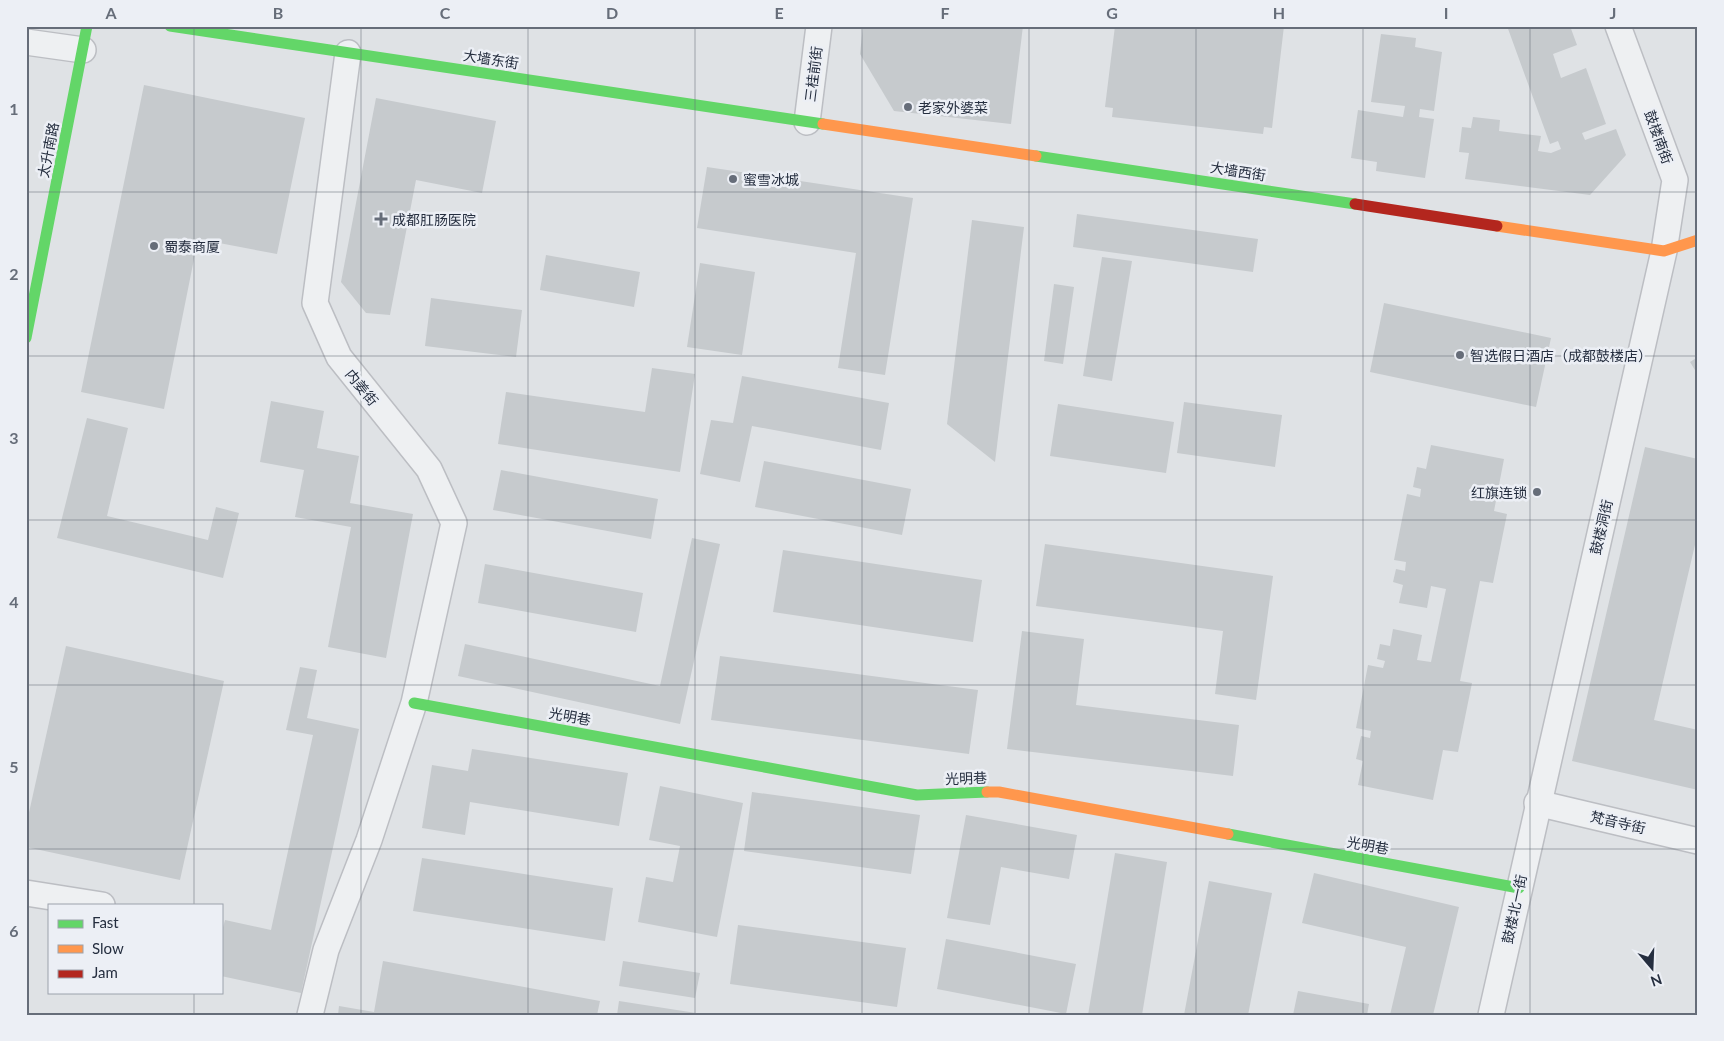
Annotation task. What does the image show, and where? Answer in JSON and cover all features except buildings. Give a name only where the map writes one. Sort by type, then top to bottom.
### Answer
[{"type":"street","name":"大墙东街","points":[[170,26],[807,122]]},
{"type":"street","name":"三桂前街","points":[[807,122],[819,26]]},
{"type":"street","name":"鼓楼南街","points":[[1618,26],[1675,180],[1664,251]]},
{"type":"street","points":[[26,42],[85,38]]},
{"type":"street","name":"太升南路","points":[[26,338],[85,38]]},
{"type":"street","name":"内姜街","points":[[310,1015],[326,950],[369,840],[414,703],[454,523],[429,469],[339,357],[314,303],[348,53]]},
{"type":"street","name":"大墙西街","points":[[807,122],[1664,251]]},
{"type":"street","points":[[1664,251],[1698,240]]},
{"type":"street","name":"鼓楼洞街","points":[[1537,802],[1664,251]]},
{"type":"street","name":"光明巷","points":[[414,703],[917,795],[999,792],[1519,888]]},
{"type":"street","name":"梵音寺街","points":[[1537,802],[1698,841]]},
{"type":"street","name":"鼓楼北一街","points":[[1491,1015],[1537,802]]},
{"type":"street","points":[[26,893],[96,904]]},
{"type":"traffic: fast","points":[[26,338],[87,26]]},
{"type":"traffic: fast","points":[[170,26],[823,124]]},
{"type":"traffic: fast","points":[[1036,156],[1355,204]]},
{"type":"traffic: fast","points":[[414,703],[917,795],[987,792]]},
{"type":"traffic: fast","points":[[1228,834],[1519,888]]},
{"type":"traffic: slow","points":[[823,124],[1036,156]]},
{"type":"traffic: slow","points":[[1497,226],[1664,251],[1698,240]]},
{"type":"traffic: slow","points":[[987,792],[999,792],[1228,834]]},
{"type":"traffic: jam","points":[[1355,204],[1497,226]]},
{"type":"place","name":"老家外婆菜","points":[[908,107]]},
{"type":"place","name":"蜜雪冰城","points":[[733,179]]},
{"type":"place","name":"成都肛肠医院","points":[[381,219]]},
{"type":"place","name":"蜀泰商厦","points":[[154,246]]},
{"type":"place","name":"智选假日酒店（成都鼓楼店）","points":[[1460,355]]},
{"type":"place","name":"红旗连锁","points":[[1537,492]]}]
